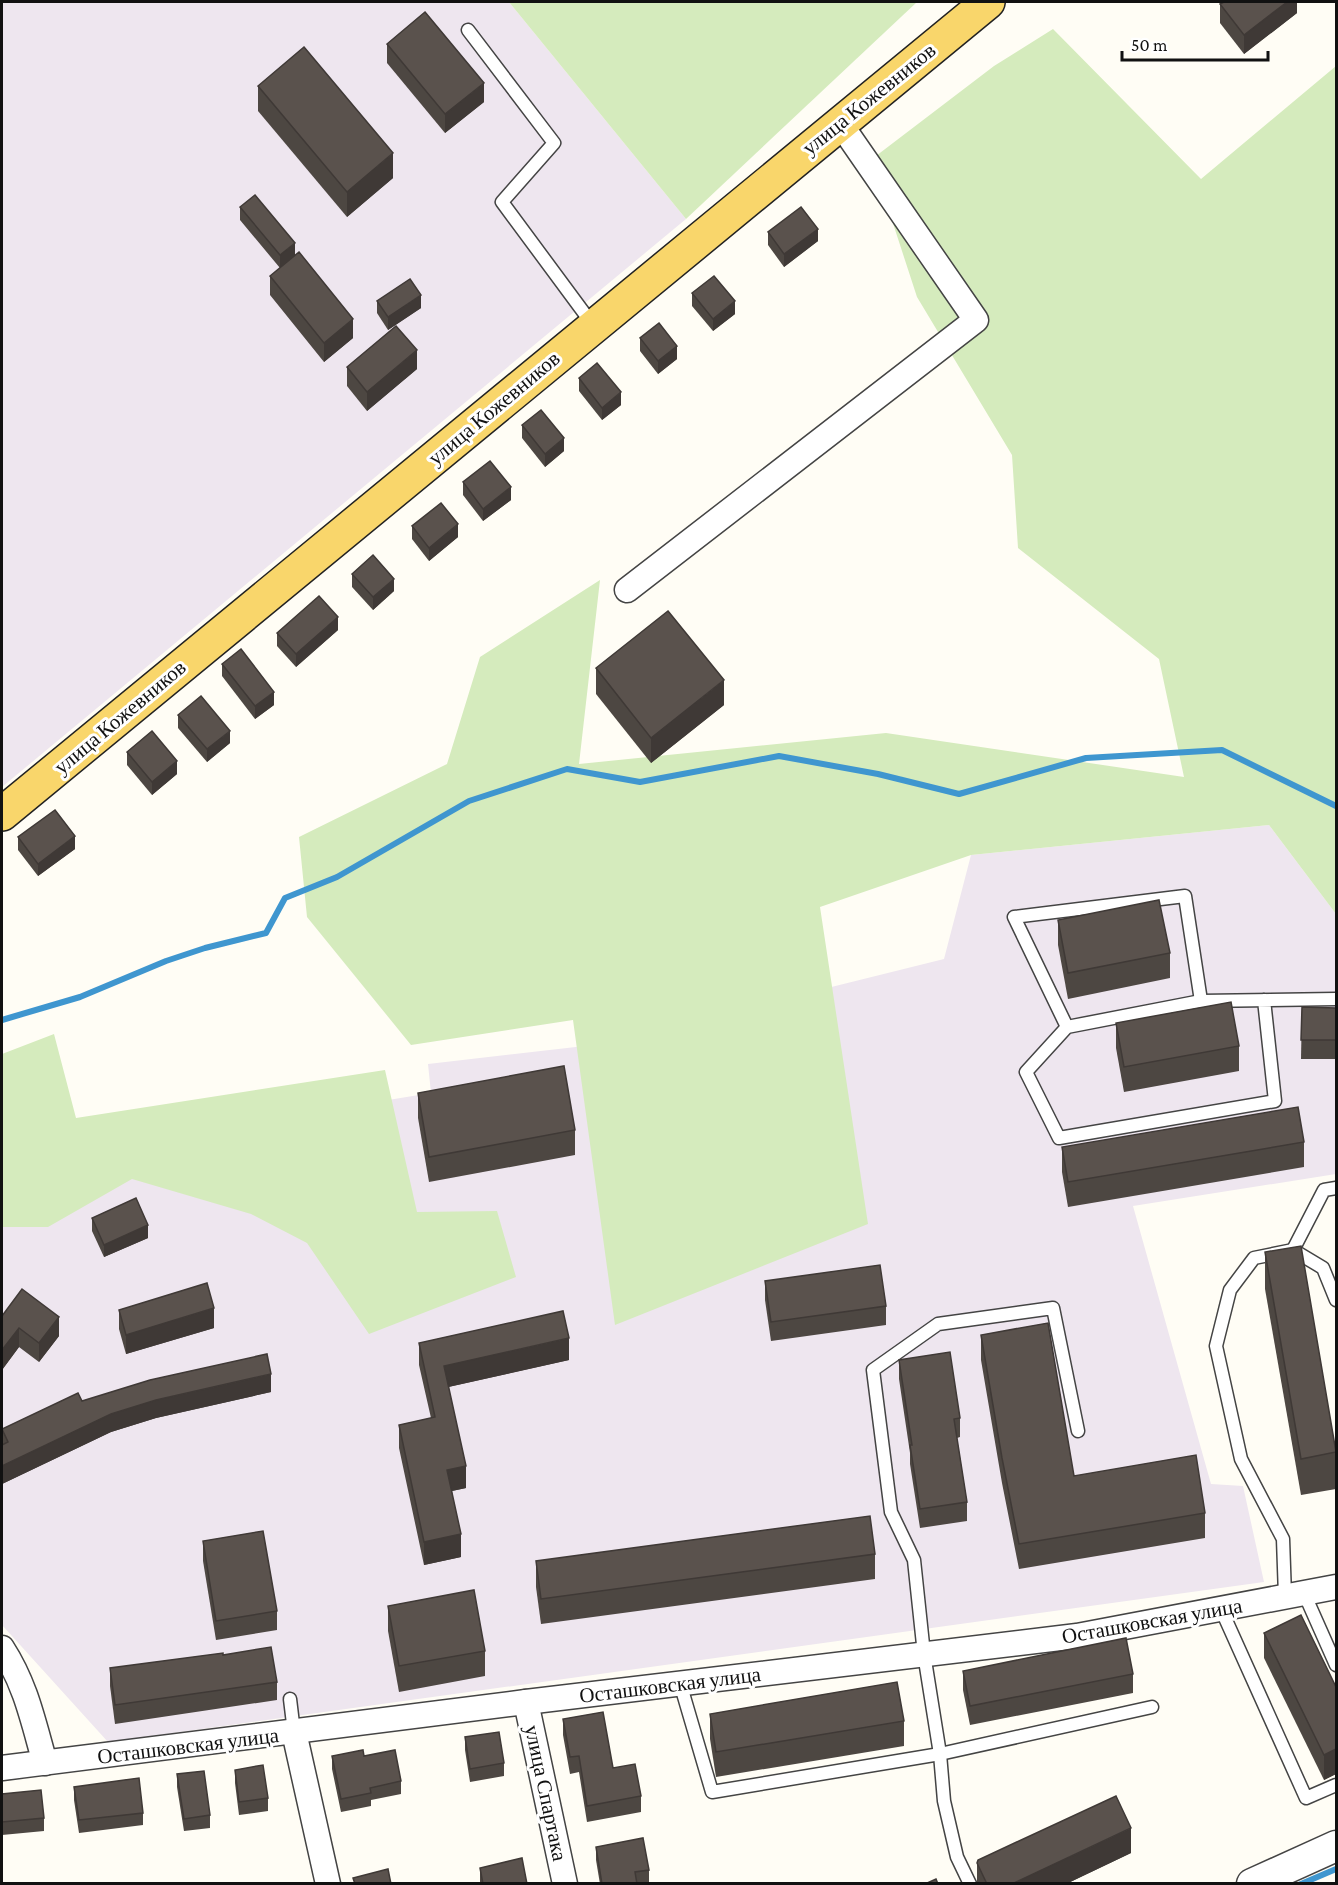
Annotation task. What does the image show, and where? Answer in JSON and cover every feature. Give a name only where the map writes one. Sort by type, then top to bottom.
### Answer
[{"type":"main road","name":"улица Кожевников","points":[[8,805],[988,2]]},
{"type":"street","points":[[627,590],[976,320],[841,122]]},
{"type":"street","name":"Осташковская улица","points":[[2,1768],[1077,1636],[1336,1587]]},
{"type":"street","points":[[2,1648],[15,1667],[24,1689],[45,1763]]},
{"type":"street","name":"улица Спартака","points":[[526,1702],[565,1884]]},
{"type":"street","points":[[294,1732],[327,1884]]},
{"type":"street","points":[[1257,1883],[1336,1846]]},
{"type":"lane","points":[[468,30],[554,143],[502,202],[593,326]]},
{"type":"lane","points":[[1067,1027],[1014,917],[1185,896],[1201,1001]]},
{"type":"lane","points":[[1264,1000],[1275,1101],[1059,1138],[1026,1072],[1067,1027],[1201,1001],[1264,1000],[1336,999]]},
{"type":"lane","points":[[1293,1250],[1324,1190],[1336,1188]]},
{"type":"lane","points":[[1336,1300],[1323,1269],[1293,1250],[1254,1258],[1230,1290],[1216,1346],[1240,1459],[1283,1539],[1295,1595],[1336,1665]]},
{"type":"lane","points":[[970,1884],[957,1857],[944,1801],[940,1754],[924,1654],[914,1560],[891,1512],[873,1370],[938,1324],[1053,1308],[1078,1431]]},
{"type":"lane","points":[[1221,1609],[1306,1798],[1336,1785]]},
{"type":"lane","points":[[680,1683],[712,1792],[940,1754],[1152,1707]]},
{"type":"lane","points":[[290,1699],[294,1732]]},
{"type":"shaded area","points":[[2,2],[509,2],[686,219],[2,787]]},
{"type":"shaded area","points":[[1269,825],[1336,914],[1336,1174],[1133,1206],[1211,1484],[1243,1486],[1264,1582],[108,1742],[2,1625],[2,1201],[42,1157],[431,1093],[428,1064],[602,1044],[944,959],[971,855]]},
{"type":"green space","points":[[509,2],[917,2],[686,219]]},
{"type":"green space","points":[[1053,29],[1201,179],[1336,66],[1336,914],[1269,825],[971,855],[820,907],[868,1224],[615,1325],[573,1020],[411,1045],[307,917],[299,837],[447,764],[480,657],[600,580],[579,764],[886,733],[1184,777],[1159,659],[1018,548],[1012,455],[917,297],[872,159],[994,66]]},
{"type":"green space","points":[[54,1034],[76,1118],[385,1070],[417,1212],[497,1211],[516,1277],[369,1334],[307,1243],[251,1214],[132,1179],[48,1227],[2,1227],[2,1054]]},
{"type":"building","points":[[1224,2],[1287,2],[1244,35],[1220,4]]},
{"type":"building","points":[[425,12],[484,83],[445,114],[387,44]]},
{"type":"building","points":[[304,47],[393,153],[347,192],[258,86]]},
{"type":"building","points":[[255,195],[295,243],[280,255],[240,207]]},
{"type":"building","points":[[801,207],[818,229],[784,254],[768,232]]},
{"type":"building","points":[[299,252],[353,319],[324,343],[270,276]]},
{"type":"building","points":[[714,276],[735,301],[713,319],[692,293]]},
{"type":"building","points":[[410,279],[421,295],[388,317],[377,301]]},
{"type":"building","points":[[659,323],[677,346],[658,361],[640,338]]},
{"type":"building","points":[[396,326],[417,350],[367,392],[347,367]]},
{"type":"building","points":[[597,363],[621,392],[602,408],[579,378]]},
{"type":"building","points":[[541,410],[564,438],[545,454],[522,425]]},
{"type":"building","points":[[490,461],[511,487],[483,509],[463,482]]},
{"type":"building","points":[[441,503],[458,524],[429,548],[412,526]]},
{"type":"building","points":[[373,555],[394,579],[373,597],[352,574]]},
{"type":"building","points":[[319,596],[338,617],[296,654],[277,633]]},
{"type":"building","points":[[668,611],[724,680],[651,738],[596,668]]},
{"type":"building","points":[[241,649],[274,692],[255,706],[222,664]]},
{"type":"building","points":[[201,696],[230,731],[207,749],[178,715]]},
{"type":"building","points":[[152,731],[177,761],[152,782],[127,752]]},
{"type":"building","points":[[55,810],[75,836],[38,864],[18,837]]},
{"type":"building","points":[[1159,900],[1170,953],[1068,973],[1058,920]]},
{"type":"building","points":[[1231,1002],[1239,1046],[1124,1067],[1116,1023]]},
{"type":"building","points":[[1302,1007],[1336,1008],[1336,1040],[1301,1040]]},
{"type":"building","points":[[564,1066],[575,1130],[429,1157],[418,1093]]},
{"type":"building","points":[[1298,1107],[1304,1142],[1068,1182],[1062,1147]]},
{"type":"building","points":[[136,1198],[148,1225],[104,1245],[92,1218]]},
{"type":"building","points":[[1301,1246],[1336,1452],[1301,1459],[1265,1252]]},
{"type":"building","points":[[880,1265],[886,1306],[771,1322],[765,1281]]},
{"type":"building","points":[[207,1283],[214,1308],[126,1335],[119,1310]]},
{"type":"building","points":[[22,1289],[59,1317],[39,1343],[19,1328],[2,1350],[2,1316]]},
{"type":"building","points":[[563,1311],[569,1338],[444,1366],[466,1466],[447,1470],[461,1534],[424,1542],[399,1425],[435,1417],[419,1343]]},
{"type":"building","points":[[1048,1323],[1074,1476],[1196,1455],[1205,1513],[1019,1544],[981,1335]]},
{"type":"building","points":[[950,1352],[960,1418],[954,1419],[967,1502],[920,1509],[899,1360]]},
{"type":"building","points":[[267,1354],[271,1374],[156,1400],[111,1414],[2,1466],[2,1445],[8,1442],[2,1429],[78,1393],[82,1401],[150,1380]]},
{"type":"building","points":[[870,1516],[875,1554],[541,1599],[536,1561]]},
{"type":"building","points":[[263,1531],[277,1611],[216,1621],[203,1541]]},
{"type":"building","points":[[474,1590],[485,1651],[399,1666],[388,1606]]},
{"type":"building","points":[[1301,1615],[1336,1687],[1336,1749],[1324,1755],[1264,1633]]},
{"type":"building","points":[[1126,1638],[1133,1674],[970,1706],[963,1671]]},
{"type":"building","points":[[271,1647],[277,1682],[115,1705],[110,1668]]},
{"type":"building","points":[[897,1682],[904,1721],[716,1752],[710,1714]]},
{"type":"building","points":[[603,1712],[613,1768],[635,1764],[641,1796],[587,1806],[579,1756],[570,1757],[563,1719]]},
{"type":"building","points":[[499,1732],[504,1763],[470,1769],[465,1737]]},
{"type":"building","points":[[363,1750],[364,1756],[395,1750],[401,1781],[370,1788],[371,1793],[341,1799],[332,1756]]},
{"type":"building","points":[[263,1765],[268,1798],[239,1802],[235,1770]]},
{"type":"building","points":[[204,1771],[210,1815],[184,1819],[177,1774]]},
{"type":"building","points":[[139,1778],[143,1813],[79,1820],[74,1787]]},
{"type":"building","points":[[41,1790],[44,1818],[2,1822],[2,1794]]},
{"type":"building","points":[[1116,1796],[1131,1828],[1012,1884],[987,1884],[977,1863],[978,1860]]},
{"type":"building","points":[[643,1838],[649,1870],[635,1872],[637,1884],[602,1884],[596,1847]]},
{"type":"building","points":[[522,1858],[527,1884],[483,1884],[480,1868]]},
{"type":"building","points":[[388,1869],[391,1884],[355,1884],[353,1878]]},
{"type":"building","points":[[936,1879],[938,1884],[925,1884]]},
{"type":"waterway","points":[[2,1020],[80,997],[166,961],[205,948],[266,933],[285,898],[337,877],[469,801],[567,769],[640,782],[779,756],[878,774],[959,794],[1086,758],[1222,750],[1336,806]]},
{"type":"waterway","points":[[1301,1884],[1336,1869]]}]
